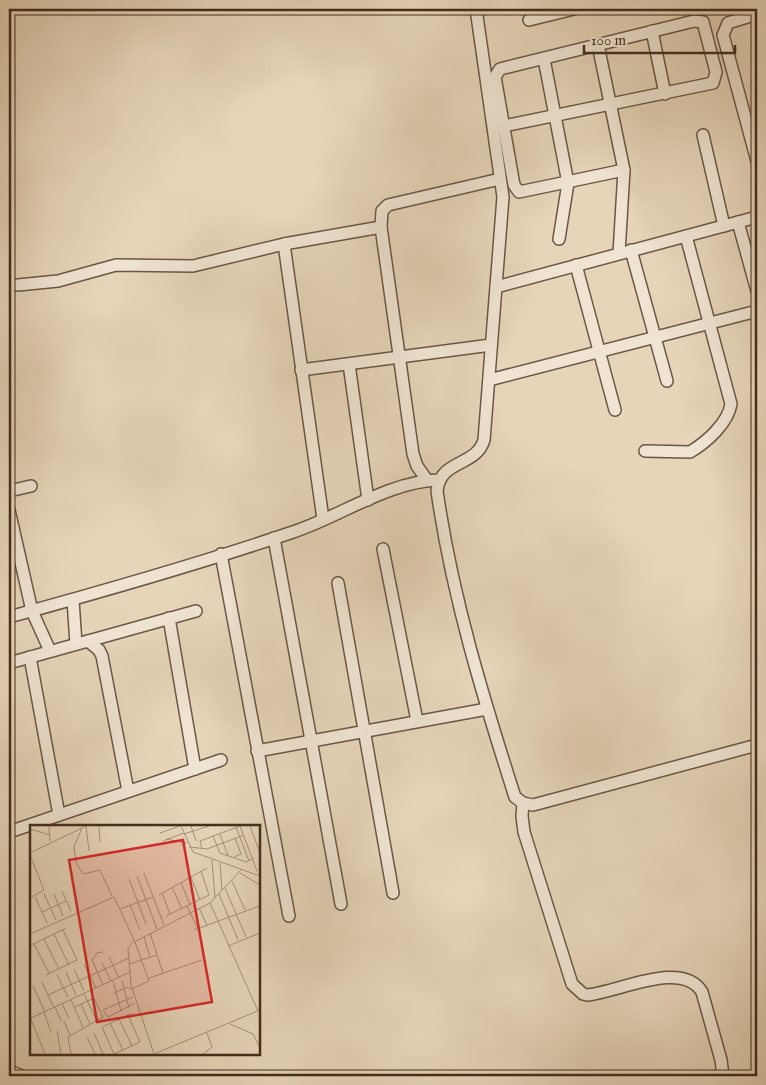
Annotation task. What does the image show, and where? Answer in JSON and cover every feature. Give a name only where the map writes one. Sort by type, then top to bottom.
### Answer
[{"type":"street","points":[[9,617],[73,600],[274,538],[368,500],[433,480],[475,454],[482,445],[503,206],[476,9]]},
{"type":"street","points":[[529,20],[556,11],[574,9]]},
{"type":"street","points":[[757,14],[728,23],[723,35],[757,161]]},
{"type":"street","points":[[504,126],[713,83],[716,72],[703,22],[694,21],[544,58],[497,72],[495,77],[504,126],[516,189],[523,193],[624,170]]},
{"type":"street","points":[[652,32],[665,94]]},
{"type":"street","points":[[598,45],[624,170],[619,253]]},
{"type":"street","points":[[544,58],[568,183],[559,239]]},
{"type":"street","points":[[703,136],[724,226]]},
{"type":"street","points":[[500,179],[388,205],[382,211],[381,227],[412,454],[417,466],[433,480],[458,602],[487,709],[515,797],[523,803],[534,805],[757,745]]},
{"type":"street","points":[[496,287],[757,217]]},
{"type":"street","points":[[738,222],[757,291]]},
{"type":"street","points":[[18,284],[58,281],[116,265],[193,266],[284,244],[381,227]]},
{"type":"street","points":[[645,451],[690,452],[728,416],[731,404],[686,236]]},
{"type":"street","points":[[284,244],[324,519]]},
{"type":"street","points":[[631,250],[667,381]]},
{"type":"street","points":[[576,265],[615,410]]},
{"type":"street","points":[[489,380],[599,350],[757,311]]},
{"type":"street","points":[[301,370],[491,345]]},
{"type":"street","points":[[349,364],[368,500]]},
{"type":"street","points":[[9,491],[31,486]]},
{"type":"street","points":[[9,510],[32,611],[50,651]]},
{"type":"street","points":[[274,538],[310,741],[342,904]]},
{"type":"street","points":[[383,549],[417,721]]},
{"type":"street","points":[[221,554],[289,916]]},
{"type":"street","points":[[338,583],[393,893]]},
{"type":"street","points":[[73,600],[82,642]]},
{"type":"street","points":[[9,663],[196,611]]},
{"type":"street","points":[[169,618],[195,769]]},
{"type":"street","points":[[82,642],[99,650],[102,656],[128,791]]},
{"type":"street","points":[[30,657],[59,815]]},
{"type":"street","points":[[257,751],[487,709]]},
{"type":"street","points":[[9,832],[221,760]]},
{"type":"street","points":[[523,803],[524,832],[568,974],[577,990],[582,994],[595,994],[668,977],[683,977],[699,988],[721,1060],[722,1076]]},
{"type":"street","points":[[9,1071],[22,1076]]}]
